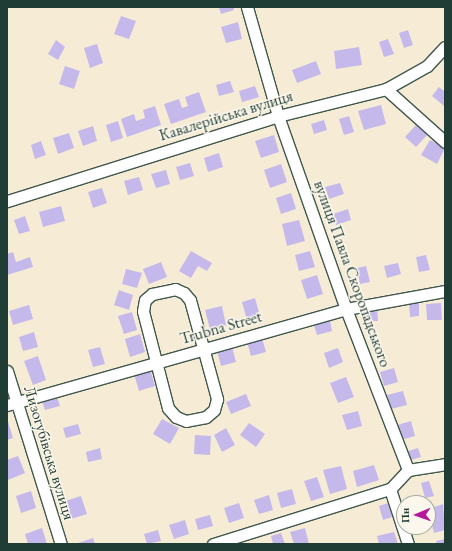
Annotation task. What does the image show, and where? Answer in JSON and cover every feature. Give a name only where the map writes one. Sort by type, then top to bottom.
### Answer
[{"type":"street","name":"вулиця Павла Скоропадського","points":[[246,7],[278,116],[346,309],[408,470]]},
{"type":"street","name":"Кавалерійська вулиця","points":[[7,201],[278,116],[386,89],[427,66],[445,47]]},
{"type":"street","points":[[386,89],[445,142]]},
{"type":"street","points":[[175,289],[184,293],[190,300],[203,349],[217,399],[214,410],[206,417],[186,421],[176,417],[168,408],[143,311],[145,300],[152,294],[175,289]]},
{"type":"street","name":"Trubna Street","points":[[12,403],[346,309],[445,291]]},
{"type":"street","name":"Лизогубівська вулиця","points":[[7,371],[12,403],[61,544]]},
{"type":"street","points":[[213,544],[390,489],[408,470],[445,464]]},
{"type":"street","points":[[390,489],[408,544]]},
{"type":"building","points":[[219,7],[234,7],[234,10],[221,14]]},
{"type":"building","points":[[121,16],[136,21],[129,39],[114,34]]},
{"type":"building","points":[[238,22],[242,39],[226,43],[221,27]]},
{"type":"building","points":[[408,30],[413,45],[404,48],[399,33]]},
{"type":"building","points":[[388,39],[394,54],[384,57],[379,42]]},
{"type":"building","points":[[56,40],[65,47],[58,60],[48,54]]},
{"type":"building","points":[[97,44],[103,63],[90,68],[84,48]]},
{"type":"building","points":[[359,47],[362,65],[336,69],[334,51]]},
{"type":"building","points":[[316,61],[321,74],[297,83],[292,70]]},
{"type":"building","points":[[65,66],[80,71],[74,89],[59,84]]},
{"type":"building","points":[[230,81],[234,92],[219,96],[216,85]]},
{"type":"building","points":[[255,86],[259,97],[242,102],[239,91]]},
{"type":"building","points":[[439,87],[445,92],[444,106],[432,96]]},
{"type":"building","points":[[199,92],[206,112],[171,124],[164,104],[179,99],[182,108],[188,106],[185,97]]},
{"type":"building","points":[[381,105],[386,124],[364,130],[358,111]]},
{"type":"building","points":[[155,106],[161,125],[127,137],[121,119],[134,114],[136,121],[145,118],[143,110]]},
{"type":"building","points":[[349,116],[354,132],[344,135],[339,119]]},
{"type":"building","points":[[324,120],[327,130],[314,134],[311,124]]},
{"type":"building","points":[[118,121],[123,138],[111,142],[106,125]]},
{"type":"building","points":[[416,125],[427,135],[416,147],[405,137]]},
{"type":"building","points":[[93,126],[97,141],[83,146],[78,131]]},
{"type":"building","points":[[69,133],[74,148],[58,154],[53,138]]},
{"type":"building","points":[[274,135],[279,152],[261,158],[255,141]]},
{"type":"building","points":[[430,140],[445,148],[437,164],[421,155]]},
{"type":"building","points":[[41,141],[46,155],[35,159],[31,145]]},
{"type":"building","points":[[219,153],[223,167],[208,172],[204,158]]},
{"type":"building","points":[[190,163],[194,176],[180,180],[176,167]]},
{"type":"building","points":[[281,164],[287,182],[270,188],[264,170]]},
{"type":"building","points":[[166,170],[170,184],[156,188],[151,174]]},
{"type":"building","points":[[139,177],[143,190],[128,195],[124,181]]},
{"type":"building","points":[[340,183],[344,194],[329,199],[325,187]]},
{"type":"building","points":[[102,188],[107,203],[93,208],[88,192]]},
{"type":"building","points":[[291,193],[296,209],[281,214],[276,198]]},
{"type":"building","points":[[61,206],[65,221],[43,227],[39,212]]},
{"type":"building","points":[[348,209],[351,220],[336,225],[333,214]]},
{"type":"building","points":[[25,216],[30,231],[19,234],[14,220]]},
{"type":"building","points":[[299,220],[305,241],[287,246],[282,224]]},
{"type":"building","points":[[191,251],[212,263],[207,271],[198,266],[191,278],[179,271]]},
{"type":"building","points":[[310,251],[315,267],[299,271],[295,255]]},
{"type":"building","points":[[13,252],[16,262],[30,257],[33,267],[7,275],[7,254]]},
{"type":"building","points":[[426,255],[430,270],[419,272],[416,257]]},
{"type":"building","points":[[161,262],[167,277],[149,284],[143,269]]},
{"type":"building","points":[[398,263],[401,274],[387,278],[384,266]]},
{"type":"building","points":[[366,266],[370,282],[360,284],[357,268]]},
{"type":"building","points":[[126,269],[142,273],[137,288],[122,284]]},
{"type":"building","points":[[317,275],[323,294],[307,299],[301,280]]},
{"type":"building","points":[[119,290],[133,295],[129,310],[114,305]]},
{"type":"building","points":[[255,298],[260,316],[247,320],[242,302]]},
{"type":"building","points":[[409,303],[419,303],[419,316],[410,317]]},
{"type":"building","points":[[441,303],[442,320],[427,320],[426,304]]},
{"type":"building","points":[[29,305],[33,319],[13,325],[9,311]]},
{"type":"building","points":[[222,306],[226,325],[210,329],[205,310]]},
{"type":"building","points":[[366,306],[377,306],[378,321],[367,321]]},
{"type":"building","points":[[132,312],[137,330],[124,334],[118,316]]},
{"type":"building","points":[[330,321],[332,331],[317,335],[314,325]]},
{"type":"building","points":[[34,332],[38,347],[23,351],[19,337]]},
{"type":"building","points":[[140,334],[145,352],[130,357],[125,339]]},
{"type":"building","points":[[262,338],[266,352],[251,356],[247,342]]},
{"type":"building","points":[[100,347],[105,364],[93,367],[88,350]]},
{"type":"building","points":[[232,347],[236,362],[221,366],[217,351]]},
{"type":"building","points":[[338,348],[343,362],[329,368],[324,353]]},
{"type":"building","points":[[38,356],[46,380],[33,385],[24,361]]},
{"type":"building","points":[[394,368],[398,382],[384,386],[380,372]]},
{"type":"building","points":[[150,369],[155,386],[139,391],[134,374]]},
{"type":"building","points":[[346,377],[354,397],[338,403],[330,383]]},
{"type":"building","points":[[403,391],[407,405],[391,409],[387,395]]},
{"type":"building","points":[[246,394],[251,406],[231,414],[226,402]]},
{"type":"building","points":[[57,397],[60,406],[45,410],[42,401]]},
{"type":"building","points":[[358,411],[362,426],[347,430],[342,415]]},
{"type":"building","points":[[7,418],[13,438],[7,440]]},
{"type":"building","points":[[162,419],[179,428],[170,444],[153,434]]},
{"type":"building","points":[[411,421],[415,436],[401,440],[397,425]]},
{"type":"building","points":[[249,423],[265,434],[256,447],[240,435]]},
{"type":"building","points":[[78,424],[81,434],[66,438],[63,428]]},
{"type":"building","points":[[226,428],[235,445],[222,452],[214,435]]},
{"type":"building","points":[[195,435],[211,436],[210,455],[194,454]]},
{"type":"building","points":[[100,448],[102,459],[88,462],[86,452]]},
{"type":"building","points":[[418,448],[421,457],[408,461],[405,452]]},
{"type":"building","points":[[18,456],[25,473],[8,480],[7,460]]},
{"type":"building","points":[[374,465],[379,480],[357,487],[353,471]]},
{"type":"building","points":[[341,466],[347,489],[330,494],[323,470]]},
{"type":"building","points":[[317,477],[324,497],[311,501],[304,481]]},
{"type":"building","points":[[429,481],[434,495],[424,495],[421,483]]},
{"type":"building","points":[[292,489],[296,504],[281,508],[277,493]]},
{"type":"building","points":[[31,491],[36,508],[21,513],[16,496]]},
{"type":"building","points":[[269,495],[273,510],[259,514],[254,500]]},
{"type":"building","points":[[81,496],[87,514],[71,519],[65,501]]},
{"type":"building","points":[[239,503],[244,518],[229,523],[224,508]]},
{"type":"building","points":[[388,503],[392,517],[383,520],[379,506]]},
{"type":"building","points":[[443,504],[445,530],[436,532],[436,506]]},
{"type":"building","points":[[210,515],[213,526],[198,530],[195,519]]},
{"type":"building","points":[[185,520],[189,534],[174,539],[169,525]]},
{"type":"building","points":[[42,528],[47,544],[28,544],[25,534]]},
{"type":"building","points":[[305,528],[309,544],[294,544],[290,532]]},
{"type":"building","points":[[158,530],[161,541],[147,544],[144,534]]},
{"type":"building","points":[[394,532],[398,544],[379,544],[377,536]]},
{"type":"building","points":[[281,533],[285,544],[273,544],[271,536]]},
{"type":"building","points":[[93,538],[95,544],[78,544],[78,543]]},
{"type":"building","points":[[445,539],[445,544],[437,544],[436,541]]}]
